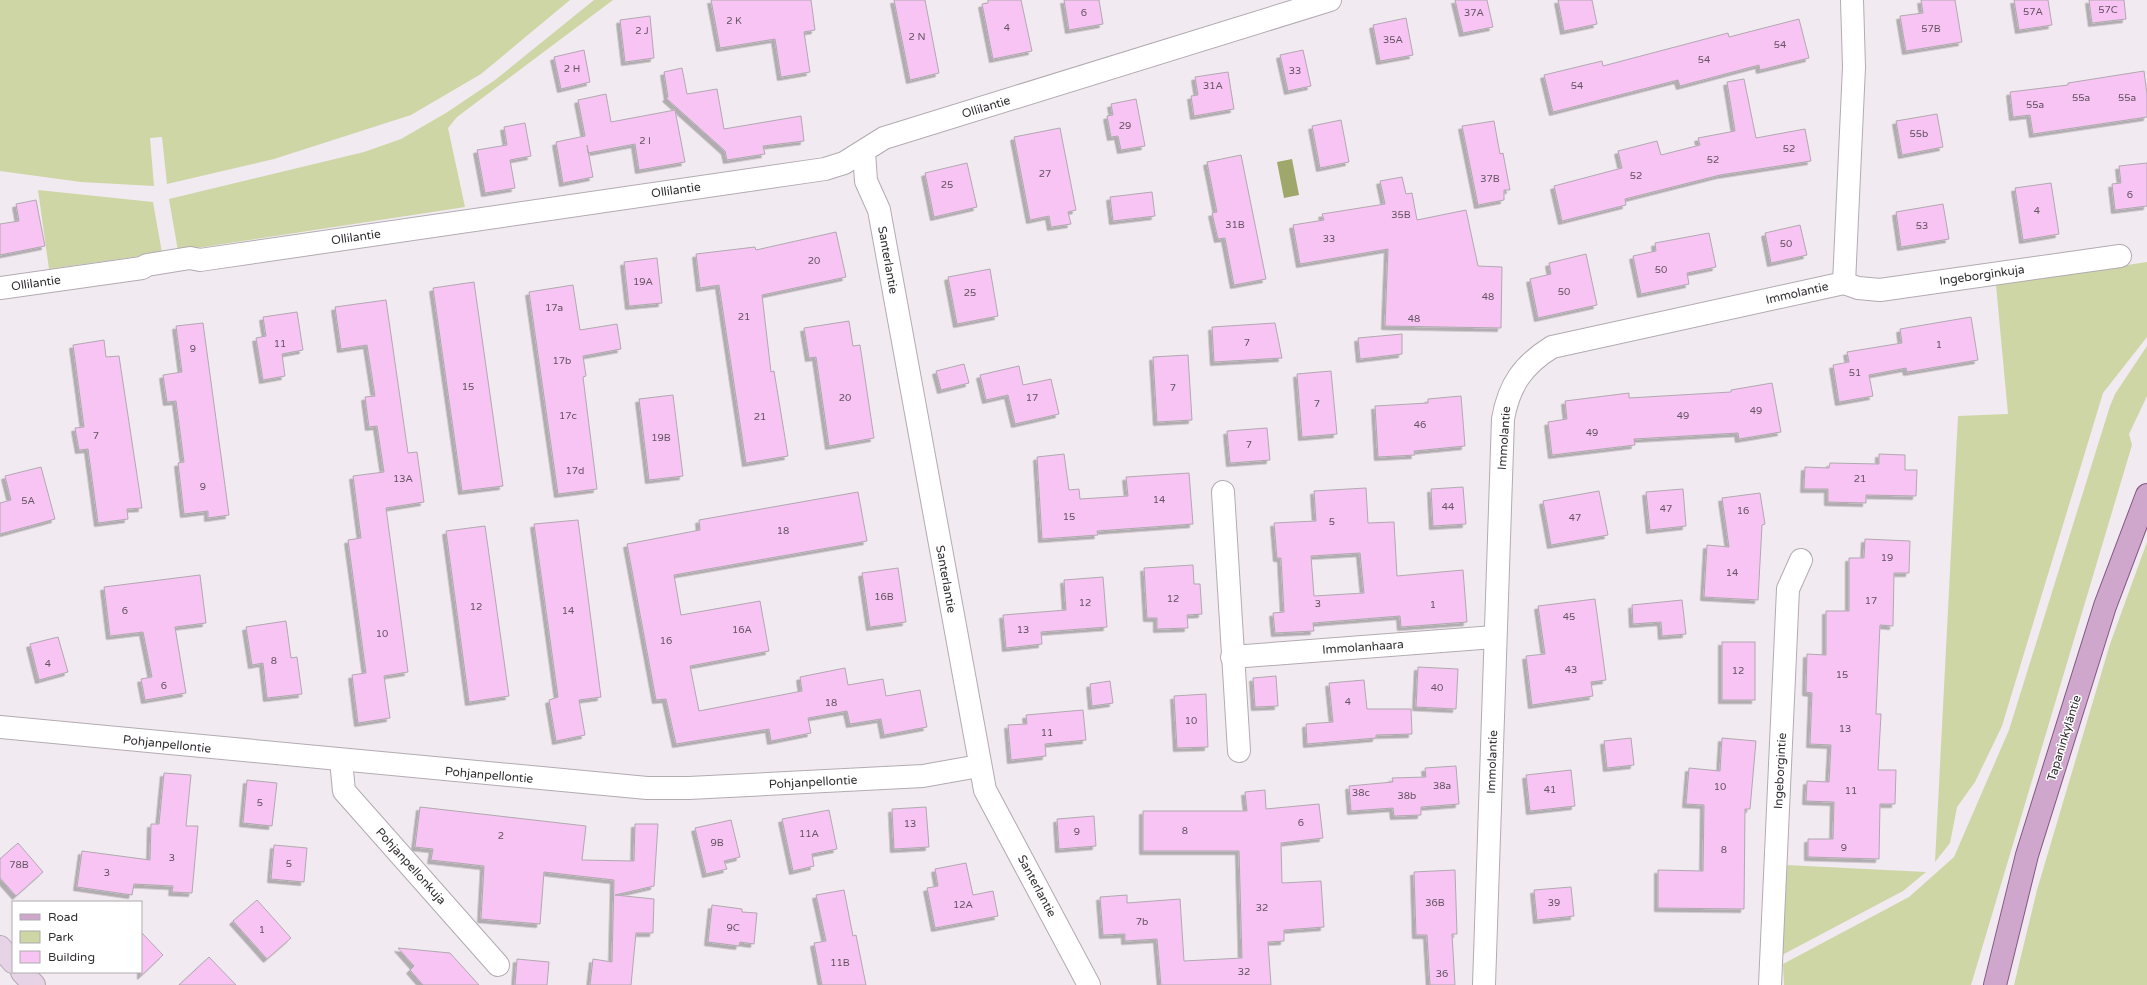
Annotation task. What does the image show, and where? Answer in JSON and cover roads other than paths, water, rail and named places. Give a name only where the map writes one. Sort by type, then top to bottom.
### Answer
[{"type":"main road","name":"Tapaninkyläntie","points":[[1994,985],[2027,856],[2105,606],[2147,495]]},
{"type":"street","name":"Ollilantie","points":[[0,288],[142,268],[147,265],[190,258],[200,260],[825,169],[844,163],[864,152],[884,138],[1330,0]]},
{"type":"street","name":"Immolantie","points":[[1484,985],[1493,739],[1494,637],[1503,419],[1507,399],[1514,383],[1526,367],[1538,356],[1552,348],[1844,283],[1854,67],[1852,0]]},
{"type":"street","name":"Santerlantie","points":[[864,152],[866,181],[879,210],[985,790],[1089,985]]},
{"type":"street","name":"Ingeborginkuja","points":[[1844,283],[1858,288],[1880,290],[2120,256]]},
{"type":"street","points":[[1223,492],[1232,657],[1240,751]]},
{"type":"street","name":"Ingeborgintie","points":[[1770,985],[1788,589],[1801,560]]},
{"type":"street","name":"Immolanhaara","points":[[1232,657],[1494,637]]},
{"type":"street","name":"Pohjanpellontie","points":[[0,727],[647,788],[689,788],[923,776],[980,766]]},
{"type":"street","name":"Pohjanpellonkuja","points":[[341,760],[344,791],[498,965]]},
{"type":"street","points":[[0,947],[12,961]]},
{"type":"street","points":[[23,973],[34,985]]}]
